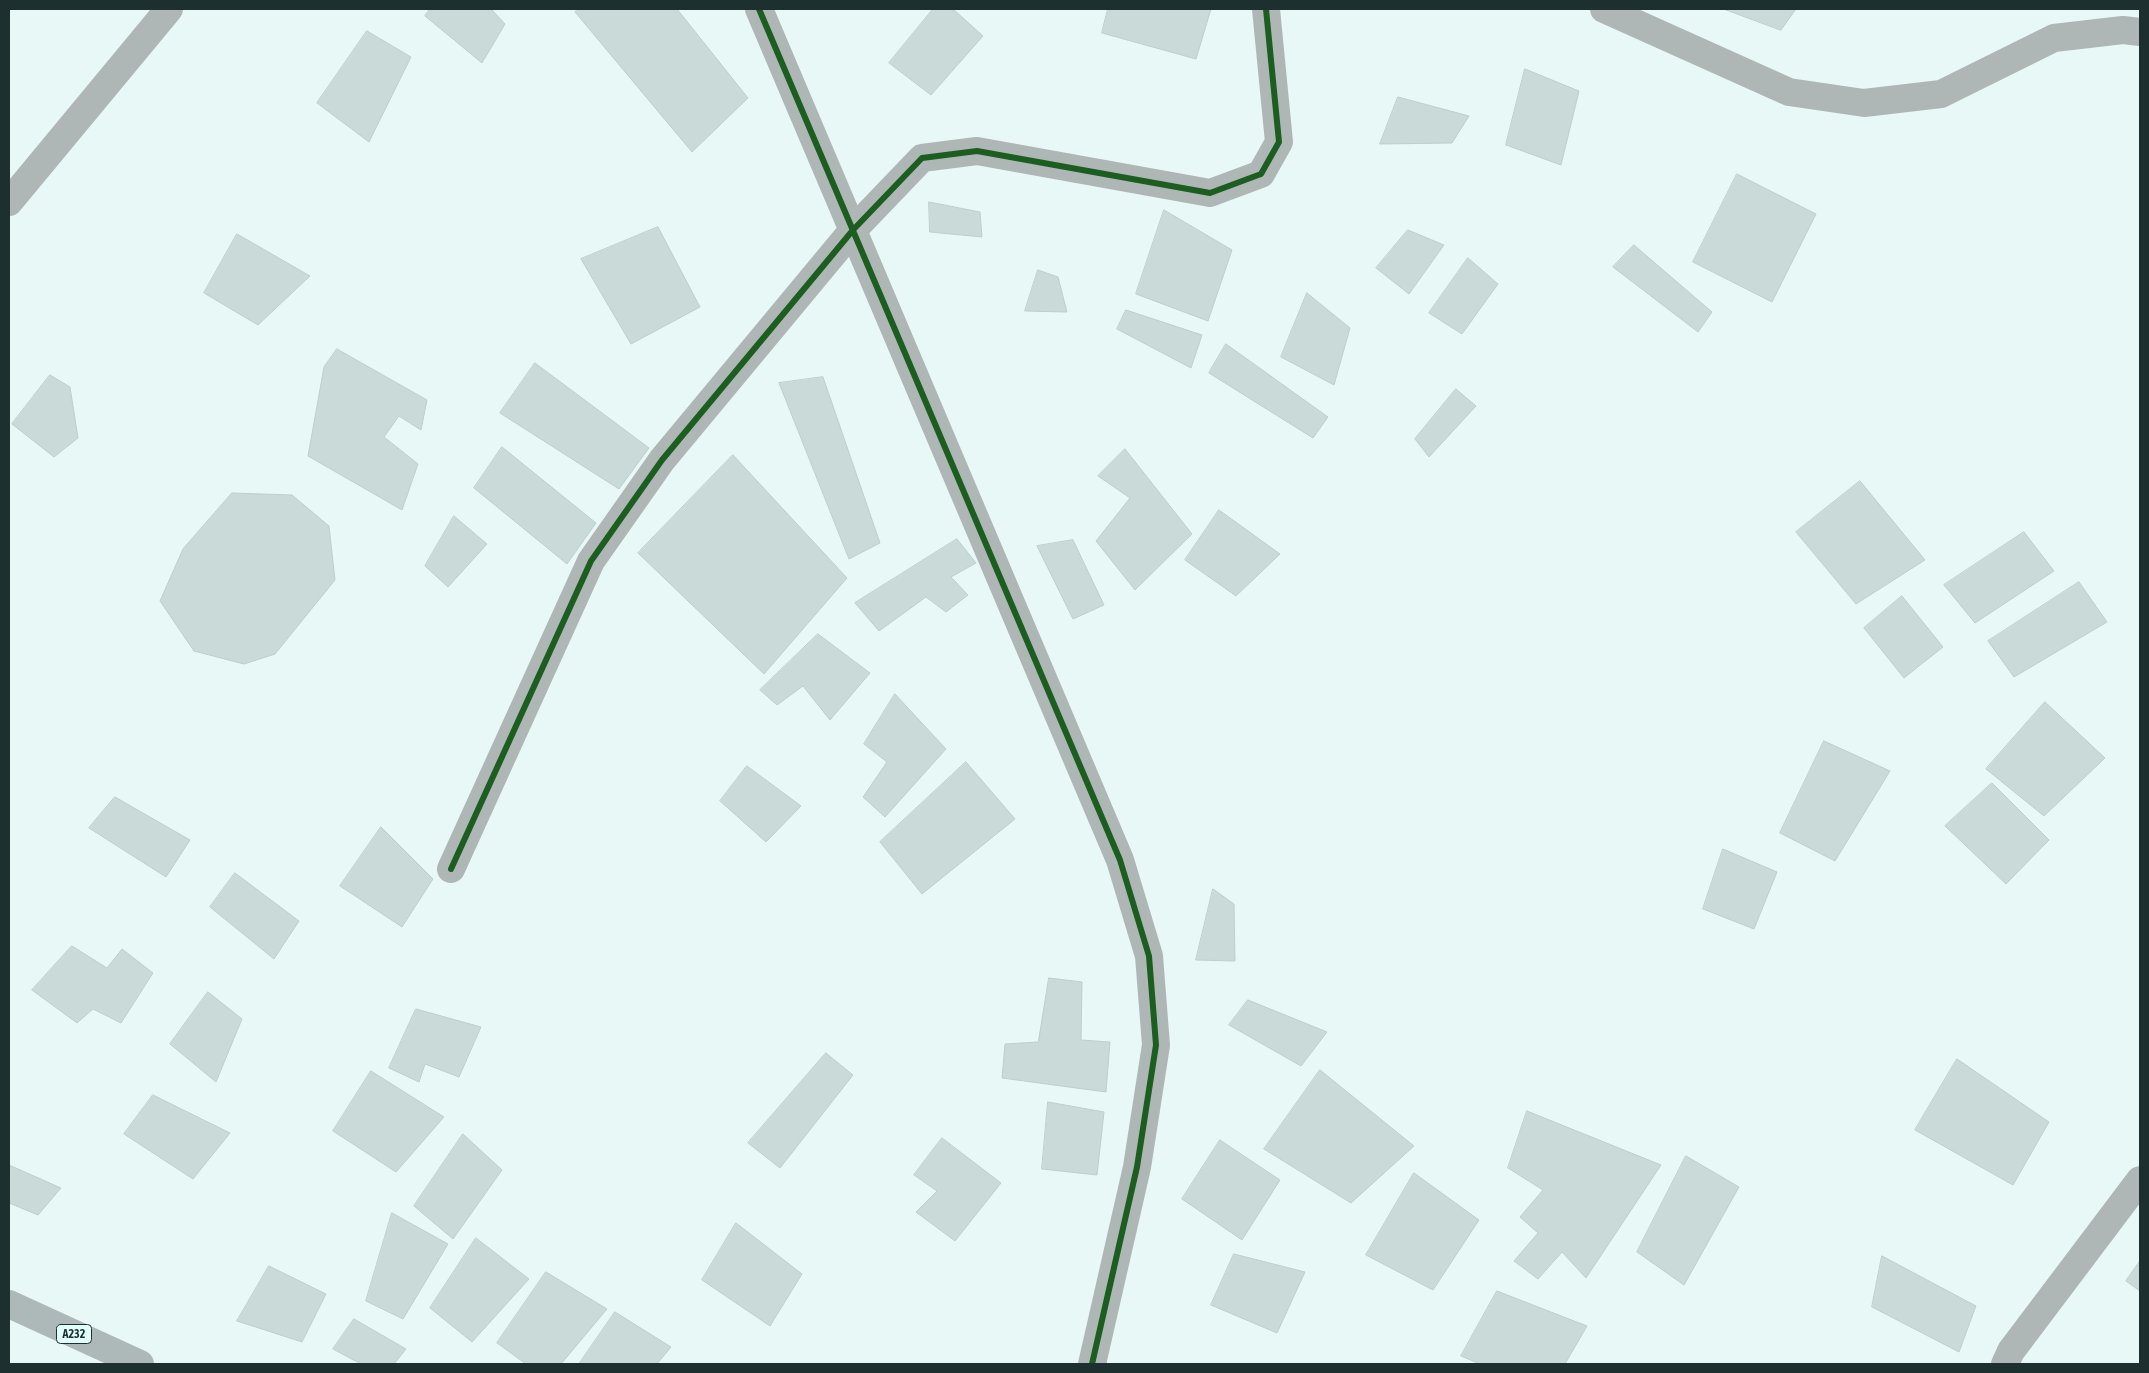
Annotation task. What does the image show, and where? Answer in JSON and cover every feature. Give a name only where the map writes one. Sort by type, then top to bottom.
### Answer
[{"type":"main road","name":"A232","points":[[9,1304],[140,1364]]},
{"type":"street","points":[[9,202],[169,9]]},
{"type":"street","points":[[759,9],[1120,860],[1149,956],[1156,1045],[1137,1168],[1092,1364]]},
{"type":"street","points":[[451,868],[590,561],[662,460],[853,230],[922,158],[978,151],[1210,193],[1261,174],[1279,142],[1266,9]]},
{"type":"street","points":[[1604,9],[1789,92],[1864,103],[1941,94],[2054,38],[2122,30],[2140,32]]},
{"type":"street","points":[[2005,1364],[2011,1351],[2140,1180]]},
{"type":"building","points":[[430,9],[491,9],[505,24],[482,63],[425,16]]},
{"type":"building","points":[[578,9],[677,9],[748,98],[692,152],[575,12]]},
{"type":"building","points":[[933,9],[953,9],[983,36],[931,95],[889,63]]},
{"type":"building","points":[[1108,9],[1211,9],[1196,59],[1102,33]]},
{"type":"building","points":[[1724,9],[1796,9],[1781,30]]},
{"type":"building","points":[[367,31],[411,57],[369,142],[317,103]]},
{"type":"building","points":[[1525,69],[1579,91],[1561,165],[1506,145]]},
{"type":"building","points":[[1398,97],[1469,116],[1452,143],[1380,144]]},
{"type":"building","points":[[1737,174],[1816,214],[1772,302],[1693,262]]},
{"type":"building","points":[[929,202],[980,212],[982,237],[930,232]]},
{"type":"building","points":[[1164,210],[1232,250],[1208,321],[1136,294]]},
{"type":"building","points":[[658,227],[700,307],[631,344],[581,259]]},
{"type":"building","points":[[1408,230],[1444,245],[1409,294],[1376,268]]},
{"type":"building","points":[[237,234],[310,276],[258,325],[204,293]]},
{"type":"building","points":[[1634,245],[1712,312],[1698,332],[1613,267]]},
{"type":"building","points":[[1468,258],[1498,284],[1462,334],[1429,313]]},
{"type":"building","points":[[1038,270],[1058,277],[1067,312],[1025,311]]},
{"type":"building","points":[[1307,293],[1350,328],[1334,385],[1281,357]]},
{"type":"building","points":[[1126,310],[1202,335],[1191,368],[1117,329]]},
{"type":"building","points":[[1226,344],[1328,417],[1313,438],[1209,373]]},
{"type":"building","points":[[337,349],[427,400],[421,430],[399,416],[384,437],[418,464],[402,510],[308,456],[324,367]]},
{"type":"building","points":[[535,363],[649,448],[619,489],[500,413]]},
{"type":"building","points":[[50,375],[70,387],[78,438],[54,457],[12,424]]},
{"type":"building","points":[[823,377],[880,543],[849,559],[779,383]]},
{"type":"building","points":[[1456,389],[1476,406],[1429,457],[1415,439]]},
{"type":"building","points":[[502,447],[596,523],[567,564],[474,488]]},
{"type":"building","points":[[1125,449],[1192,534],[1135,590],[1096,541],[1130,498],[1098,476]]},
{"type":"building","points":[[733,455],[847,578],[764,674],[638,553]]},
{"type":"building","points":[[1860,481],[1925,560],[1856,604],[1796,532]]},
{"type":"building","points":[[232,493],[292,495],[329,526],[335,580],[275,654],[244,664],[194,651],[160,601],[183,549]]},
{"type":"building","points":[[1219,510],[1280,554],[1236,596],[1185,560]]},
{"type":"building","points":[[454,516],[487,544],[448,587],[425,566]]},
{"type":"building","points":[[2024,532],[2054,571],[1975,623],[1944,585]]},
{"type":"building","points":[[957,539],[976,563],[951,577],[968,595],[946,612],[926,597],[879,631],[855,603]]},
{"type":"building","points":[[1073,540],[1104,605],[1073,619],[1037,546]]},
{"type":"building","points":[[2079,582],[2107,622],[2014,677],[1988,641]]},
{"type":"building","points":[[1902,596],[1943,647],[1904,678],[1864,628]]},
{"type":"building","points":[[818,634],[870,673],[830,720],[803,686],[777,705],[760,690]]},
{"type":"building","points":[[895,694],[946,749],[885,817],[863,797],[887,762],[864,744]]},
{"type":"building","points":[[2045,702],[2105,758],[2044,816],[1986,769]]},
{"type":"building","points":[[1824,741],[1890,771],[1835,861],[1780,833]]},
{"type":"building","points":[[966,762],[1015,819],[922,894],[880,842]]},
{"type":"building","points":[[747,766],[801,806],[766,842],[720,801]]},
{"type":"building","points":[[1992,783],[2049,840],[2006,884],[1945,826]]},
{"type":"building","points":[[115,797],[190,840],[166,877],[89,828]]},
{"type":"building","points":[[381,827],[433,879],[402,927],[340,886]]},
{"type":"building","points":[[1723,849],[1777,872],[1754,929],[1703,909]]},
{"type":"building","points":[[235,873],[299,921],[274,959],[210,907]]},
{"type":"building","points":[[1213,889],[1234,904],[1235,961],[1196,960]]},
{"type":"building","points":[[72,946],[107,968],[122,949],[153,973],[121,1023],[93,1009],[77,1023],[32,990]]},
{"type":"building","points":[[1049,978],[1082,982],[1081,1040],[1110,1042],[1106,1092],[1002,1078],[1005,1044],[1038,1042]]},
{"type":"building","points":[[208,992],[242,1019],[216,1082],[170,1044]]},
{"type":"building","points":[[1248,1000],[1327,1032],[1301,1066],[1229,1025]]},
{"type":"building","points":[[416,1009],[481,1027],[459,1077],[425,1064],[419,1082],[389,1068]]},
{"type":"building","points":[[826,1053],[853,1075],[780,1168],[748,1143]]},
{"type":"building","points":[[1957,1059],[2049,1122],[2013,1185],[1915,1130]]},
{"type":"building","points":[[1320,1070],[1414,1146],[1351,1203],[1264,1149]]},
{"type":"building","points":[[371,1071],[444,1117],[396,1172],[333,1131]]},
{"type":"building","points":[[153,1095],[230,1133],[193,1179],[124,1134]]},
{"type":"building","points":[[1048,1102],[1104,1112],[1097,1175],[1042,1169]]},
{"type":"building","points":[[1527,1111],[1661,1165],[1586,1278],[1562,1252],[1538,1279],[1514,1261],[1538,1233],[1520,1217],[1543,1190],[1508,1168]]},
{"type":"building","points":[[463,1134],[502,1170],[453,1239],[414,1206]]},
{"type":"building","points":[[942,1138],[1001,1183],[955,1241],[916,1212],[937,1191],[914,1175]]},
{"type":"building","points":[[1220,1140],[1280,1180],[1242,1240],[1182,1199]]},
{"type":"building","points":[[1686,1156],[1739,1187],[1684,1285],[1637,1252]]},
{"type":"building","points":[[9,1165],[61,1188],[38,1215],[9,1203]]},
{"type":"building","points":[[1414,1173],[1479,1220],[1433,1290],[1366,1255]]},
{"type":"building","points":[[392,1213],[448,1244],[403,1319],[366,1301]]},
{"type":"building","points":[[736,1223],[802,1274],[770,1326],[702,1280]]},
{"type":"building","points":[[476,1238],[529,1279],[472,1342],[430,1308]]},
{"type":"building","points":[[1234,1254],[1305,1272],[1277,1333],[1211,1305]]},
{"type":"building","points":[[1882,1256],[1976,1306],[1959,1352],[1872,1307]]},
{"type":"building","points":[[2140,1261],[2140,1291],[2126,1281]]},
{"type":"building","points":[[269,1266],[326,1294],[302,1342],[237,1321]]},
{"type":"building","points":[[546,1272],[607,1309],[561,1364],[526,1364],[497,1343]]},
{"type":"building","points":[[1497,1291],[1587,1326],[1565,1364],[1480,1364],[1461,1356]]},
{"type":"building","points":[[615,1312],[671,1347],[657,1364],[579,1364]]},
{"type":"building","points":[[354,1319],[406,1349],[394,1364],[361,1364],[333,1349]]},
{"type":"cycle path","points":[[759,9],[1120,860],[1149,956],[1156,1045],[1137,1167],[1092,1364]]},
{"type":"cycle path","points":[[451,869],[591,561],[662,460],[853,230],[922,158],[977,151],[1210,193],[1261,174],[1279,142],[1266,9]]}]
